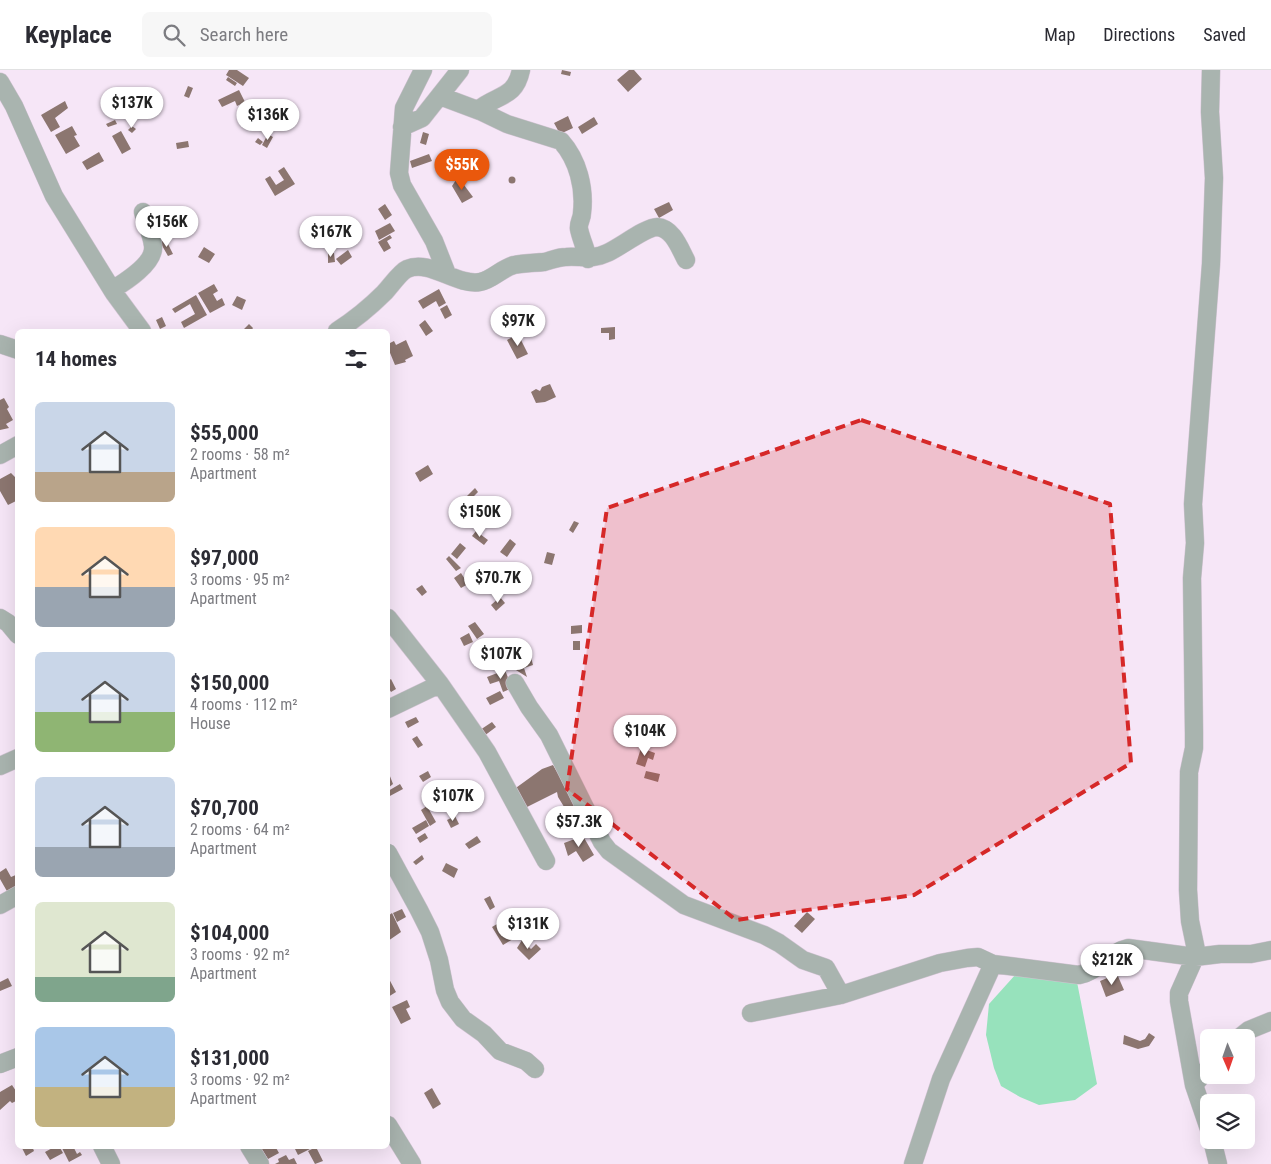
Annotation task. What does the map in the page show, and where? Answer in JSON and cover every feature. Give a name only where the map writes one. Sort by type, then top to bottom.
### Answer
[{"type":"street","points":[[423,70],[404,108],[399,163],[402,185],[434,241],[448,274]]},
{"type":"street","points":[[402,127],[422,118],[460,70]]},
{"type":"street","points":[[478,110],[486,103],[510,92],[517,85],[521,70]]},
{"type":"street","points":[[1200,1103],[1194,1085],[1178,993],[1195,957],[1196,950],[1190,921],[1188,890],[1189,772],[1194,748],[1192,578],[1195,544],[1193,504],[1211,264],[1214,178],[1210,112],[1211,70]]},
{"type":"street","points":[[0,82],[14,106],[54,196],[112,290],[141,329]]},
{"type":"street","points":[[440,96],[478,110],[508,124],[561,141],[566,146],[580,176],[583,192],[582,216],[579,228],[588,258]]},
{"type":"street","points":[[112,290],[128,280],[152,258],[154,252],[153,244],[143,212]]},
{"type":"street","points":[[339,329],[360,315],[406,269],[423,267],[448,274],[462,281],[478,282],[511,266],[559,258],[588,258],[607,254],[656,227],[666,230],[676,241],[686,260]]},
{"type":"street","points":[[0,344],[15,349]]},
{"type":"street","points":[[0,455],[15,448]]},
{"type":"street","points":[[0,618],[8,623],[15,631]]},
{"type":"street","points":[[390,621],[440,684],[487,752],[546,861]]},
{"type":"street","points":[[516,683],[529,708],[549,735],[602,842],[609,851],[684,905],[764,935],[780,943],[798,958],[826,968],[841,995]]},
{"type":"street","points":[[390,708],[440,684]]},
{"type":"street","points":[[0,766],[15,759]]},
{"type":"street","points":[[390,857],[430,932],[439,960],[445,990],[450,1002],[463,1018],[484,1034],[500,1050],[526,1061],[535,1069]]},
{"type":"street","points":[[0,905],[15,897]]},
{"type":"street","points":[[751,1013],[841,995],[940,964],[978,957],[993,964],[1079,975],[1088,973],[1113,954],[1128,948],[1195,957],[1220,954],[1251,954],[1271,950]]},
{"type":"street","points":[[913,1164],[941,1079],[993,964]]},
{"type":"street","points":[[1251,1029],[1271,1021]]},
{"type":"street","points":[[0,1064],[15,1058]]},
{"type":"street","points":[[1194,1085],[1200,1078]]},
{"type":"street","points":[[390,1128],[412,1164]]},
{"type":"street","points":[[104,1149],[111,1164]]},
{"type":"street","points":[[251,1149],[260,1164]]},
{"type":"street","points":[[1214,1149],[1218,1164]]},
{"type":"highlighted area","points":[[861,420],[1110,504],[1131,763],[914,895],[736,920],[567,789],[607,508]]},
{"type":"green space","points":[[1016,974],[1077,982],[1097,1084],[1075,1100],[1039,1105],[1001,1086],[994,1068],[986,1035],[989,1004]]},
{"type":"building","points":[[229,70],[237,70],[249,78],[243,86],[226,75]]},
{"type":"building","points":[[562,70],[571,72],[570,76],[561,74]]},
{"type":"building","points":[[629,70],[634,70],[642,79],[628,92],[617,80]]},
{"type":"building","points":[[228,77],[237,83],[235,86],[226,80]]},
{"type":"building","points":[[188,86],[193,88],[189,98],[184,96]]},
{"type":"building","points":[[239,90],[245,102],[237,106],[235,101],[222,107],[218,100]]},
{"type":"building","points":[[158,98],[163,99],[159,112],[154,111]]},
{"type":"building","points":[[65,101],[68,108],[55,118],[60,127],[51,132],[41,115]]},
{"type":"building","points":[[568,116],[573,128],[560,134],[554,123]]},
{"type":"building","points":[[594,117],[598,124],[582,134],[578,127]]},
{"type":"building","points":[[115,120],[117,124],[108,127],[106,124]]},
{"type":"building","points":[[72,126],[77,135],[74,136],[80,146],[66,154],[55,135]]},
{"type":"building","points":[[132,126],[136,129],[132,133],[128,130]]},
{"type":"building","points":[[121,131],[131,149],[122,154],[112,136]]},
{"type":"building","points":[[423,132],[429,134],[426,145],[420,143]]},
{"type":"building","points":[[268,134],[273,137],[267,148],[262,145]]},
{"type":"building","points":[[258,138],[263,142],[260,145],[255,142]]},
{"type":"building","points":[[188,141],[189,147],[177,149],[176,143]]},
{"type":"building","points":[[99,152],[104,161],[87,170],[82,162]]},
{"type":"building","points":[[429,154],[432,161],[412,168],[410,161]]},
{"type":"building","points":[[451,163],[458,177],[449,181],[443,167]]},
{"type":"building","points":[[284,167],[295,184],[275,196],[265,179],[270,176],[276,185],[284,180],[278,171]]},
{"type":"building","points":[[512,176],[516,180],[512,184],[508,180]]},
{"type":"building","points":[[458,177],[473,197],[462,203],[452,186]]},
{"type":"building","points":[[669,202],[673,210],[659,218],[654,209]]},
{"type":"building","points":[[385,204],[392,215],[385,220],[378,209]]},
{"type":"building","points":[[390,223],[395,231],[379,240],[375,231]]},
{"type":"building","points":[[390,235],[392,238],[387,241],[391,248],[384,252],[378,242]]},
{"type":"building","points":[[166,240],[173,254],[168,256],[160,242]]},
{"type":"building","points":[[204,247],[215,254],[209,263],[198,257]]},
{"type":"building","points":[[348,250],[352,257],[341,265],[336,259]]},
{"type":"building","points":[[328,253],[334,253],[335,262],[328,263]]},
{"type":"building","points":[[214,284],[218,291],[213,294],[217,301],[222,298],[225,305],[210,313],[198,293]]},
{"type":"building","points":[[439,289],[446,303],[439,307],[436,301],[423,309],[418,301]]},
{"type":"building","points":[[196,295],[207,315],[184,328],[181,322],[195,314],[190,304],[175,313],[172,309]]},
{"type":"building","points":[[237,296],[246,300],[242,310],[232,305]]},
{"type":"building","points":[[447,305],[452,315],[445,319],[440,309]]},
{"type":"building","points":[[162,317],[166,326],[160,329],[156,320]]},
{"type":"building","points":[[425,320],[433,331],[426,336],[419,325]]},
{"type":"building","points":[[249,324],[253,328],[252,329],[244,329]]},
{"type":"building","points":[[615,327],[615,339],[609,340],[609,333],[601,333],[601,328]]},
{"type":"building","points":[[518,334],[528,354],[517,359],[507,340]]},
{"type":"building","points":[[406,340],[413,356],[405,360],[406,362],[395,365],[390,353],[390,343],[394,341],[396,345]]},
{"type":"building","points":[[550,384],[556,397],[545,402],[536,403],[531,392],[536,389],[540,391],[542,387]]},
{"type":"building","points":[[4,398],[13,420],[6,424],[9,428],[0,430],[0,400]]},
{"type":"building","points":[[428,465],[433,474],[420,482],[415,473]]},
{"type":"building","points":[[11,473],[15,477],[15,502],[8,505],[0,491],[0,479]]},
{"type":"building","points":[[475,488],[478,492],[471,499],[467,496]]},
{"type":"building","points":[[574,521],[579,523],[573,533],[569,530]]},
{"type":"building","points":[[476,531],[488,540],[484,545],[472,536]]},
{"type":"building","points":[[510,539],[516,544],[507,557],[500,552]]},
{"type":"building","points":[[460,543],[466,548],[457,559],[451,554]]},
{"type":"building","points":[[547,552],[555,554],[552,565],[544,563]]},
{"type":"building","points":[[449,556],[461,568],[456,571],[446,559]]},
{"type":"building","points":[[461,573],[468,584],[461,588],[454,578]]},
{"type":"building","points":[[422,585],[427,592],[422,596],[416,589]]},
{"type":"building","points":[[500,597],[505,603],[496,611],[491,605]]},
{"type":"building","points":[[475,622],[484,634],[477,639],[468,626]]},
{"type":"building","points":[[582,625],[582,633],[571,634],[571,626]]},
{"type":"building","points":[[469,633],[473,642],[464,646],[460,638]]},
{"type":"building","points":[[573,641],[580,641],[580,650],[573,650]]},
{"type":"building","points":[[515,645],[520,650],[513,656],[509,652]]},
{"type":"building","points":[[531,657],[533,665],[524,668],[527,677],[508,665]]},
{"type":"building","points":[[505,670],[512,688],[503,692],[499,681],[490,684],[487,677]]},
{"type":"building","points":[[390,680],[396,689],[391,692],[390,690]]},
{"type":"building","points":[[500,691],[504,698],[490,705],[486,698]]},
{"type":"building","points":[[416,717],[419,722],[408,728],[405,722]]},
{"type":"building","points":[[492,722],[496,727],[484,736],[480,730]]},
{"type":"building","points":[[417,736],[423,745],[418,748],[412,739]]},
{"type":"building","points":[[641,748],[655,753],[653,760],[648,758],[645,767],[636,764]]},
{"type":"building","points":[[553,765],[577,805],[566,810],[557,792],[521,810],[513,790],[542,769]]},
{"type":"building","points":[[428,771],[431,777],[423,782],[419,776]]},
{"type":"building","points":[[646,771],[660,774],[658,782],[644,778]]},
{"type":"building","points":[[400,784],[403,789],[390,796],[390,790]]},
{"type":"building","points":[[445,791],[448,798],[437,803],[434,797]]},
{"type":"building","points":[[427,806],[436,822],[430,826],[421,810]]},
{"type":"building","points":[[455,816],[459,824],[451,828],[447,820]]},
{"type":"building","points":[[426,820],[429,826],[416,834],[412,828]]},
{"type":"building","points":[[425,833],[428,838],[420,843],[417,838]]},
{"type":"building","points":[[477,836],[481,842],[469,849],[465,844]]},
{"type":"building","points":[[583,836],[594,855],[583,862],[576,851],[568,856],[564,843]]},
{"type":"building","points":[[422,855],[424,859],[416,865],[413,862]]},
{"type":"building","points":[[446,863],[458,869],[454,878],[442,871]]},
{"type":"building","points":[[6,868],[11,877],[15,875],[15,889],[8,893],[0,879],[0,872]]},
{"type":"building","points":[[490,896],[495,907],[490,910],[484,899]]},
{"type":"building","points":[[402,909],[406,917],[397,922],[393,913]]},
{"type":"building","points":[[807,912],[815,919],[802,933],[794,926]]},
{"type":"building","points":[[392,913],[401,932],[390,940],[390,914]]},
{"type":"building","points":[[502,921],[513,939],[503,945],[492,927]]},
{"type":"building","points":[[522,940],[531,949],[536,944],[541,949],[529,960],[517,948]]},
{"type":"building","points":[[1117,974],[1124,990],[1106,997],[1100,981]]},
{"type":"building","points":[[8,978],[12,986],[0,991],[0,982]]},
{"type":"building","points":[[390,981],[396,992],[390,996]]},
{"type":"building","points":[[407,1000],[410,1007],[406,1009],[411,1019],[401,1024],[392,1007]]},
{"type":"building","points":[[1149,1033],[1155,1037],[1149,1046],[1138,1049],[1123,1044],[1124,1035],[1140,1041],[1145,1039]]},
{"type":"building","points":[[12,1085],[15,1090],[15,1102],[12,1103],[10,1101],[0,1110],[0,1092]]},
{"type":"building","points":[[432,1088],[441,1104],[433,1109],[424,1093]]},
{"type":"building","points":[[22,1149],[33,1149],[34,1151],[26,1156]]},
{"type":"building","points":[[50,1149],[61,1149],[63,1153],[50,1160],[45,1152]]},
{"type":"building","points":[[62,1149],[74,1149],[77,1154],[80,1152],[82,1155],[69,1162]]},
{"type":"building","points":[[262,1149],[277,1149],[279,1153],[268,1159]]},
{"type":"building","points":[[295,1149],[310,1149],[298,1155]]},
{"type":"building","points":[[317,1149],[323,1161],[315,1164],[308,1151]]},
{"type":"building","points":[[286,1155],[289,1160],[294,1158],[297,1164],[275,1164],[279,1162],[278,1159]]}]
